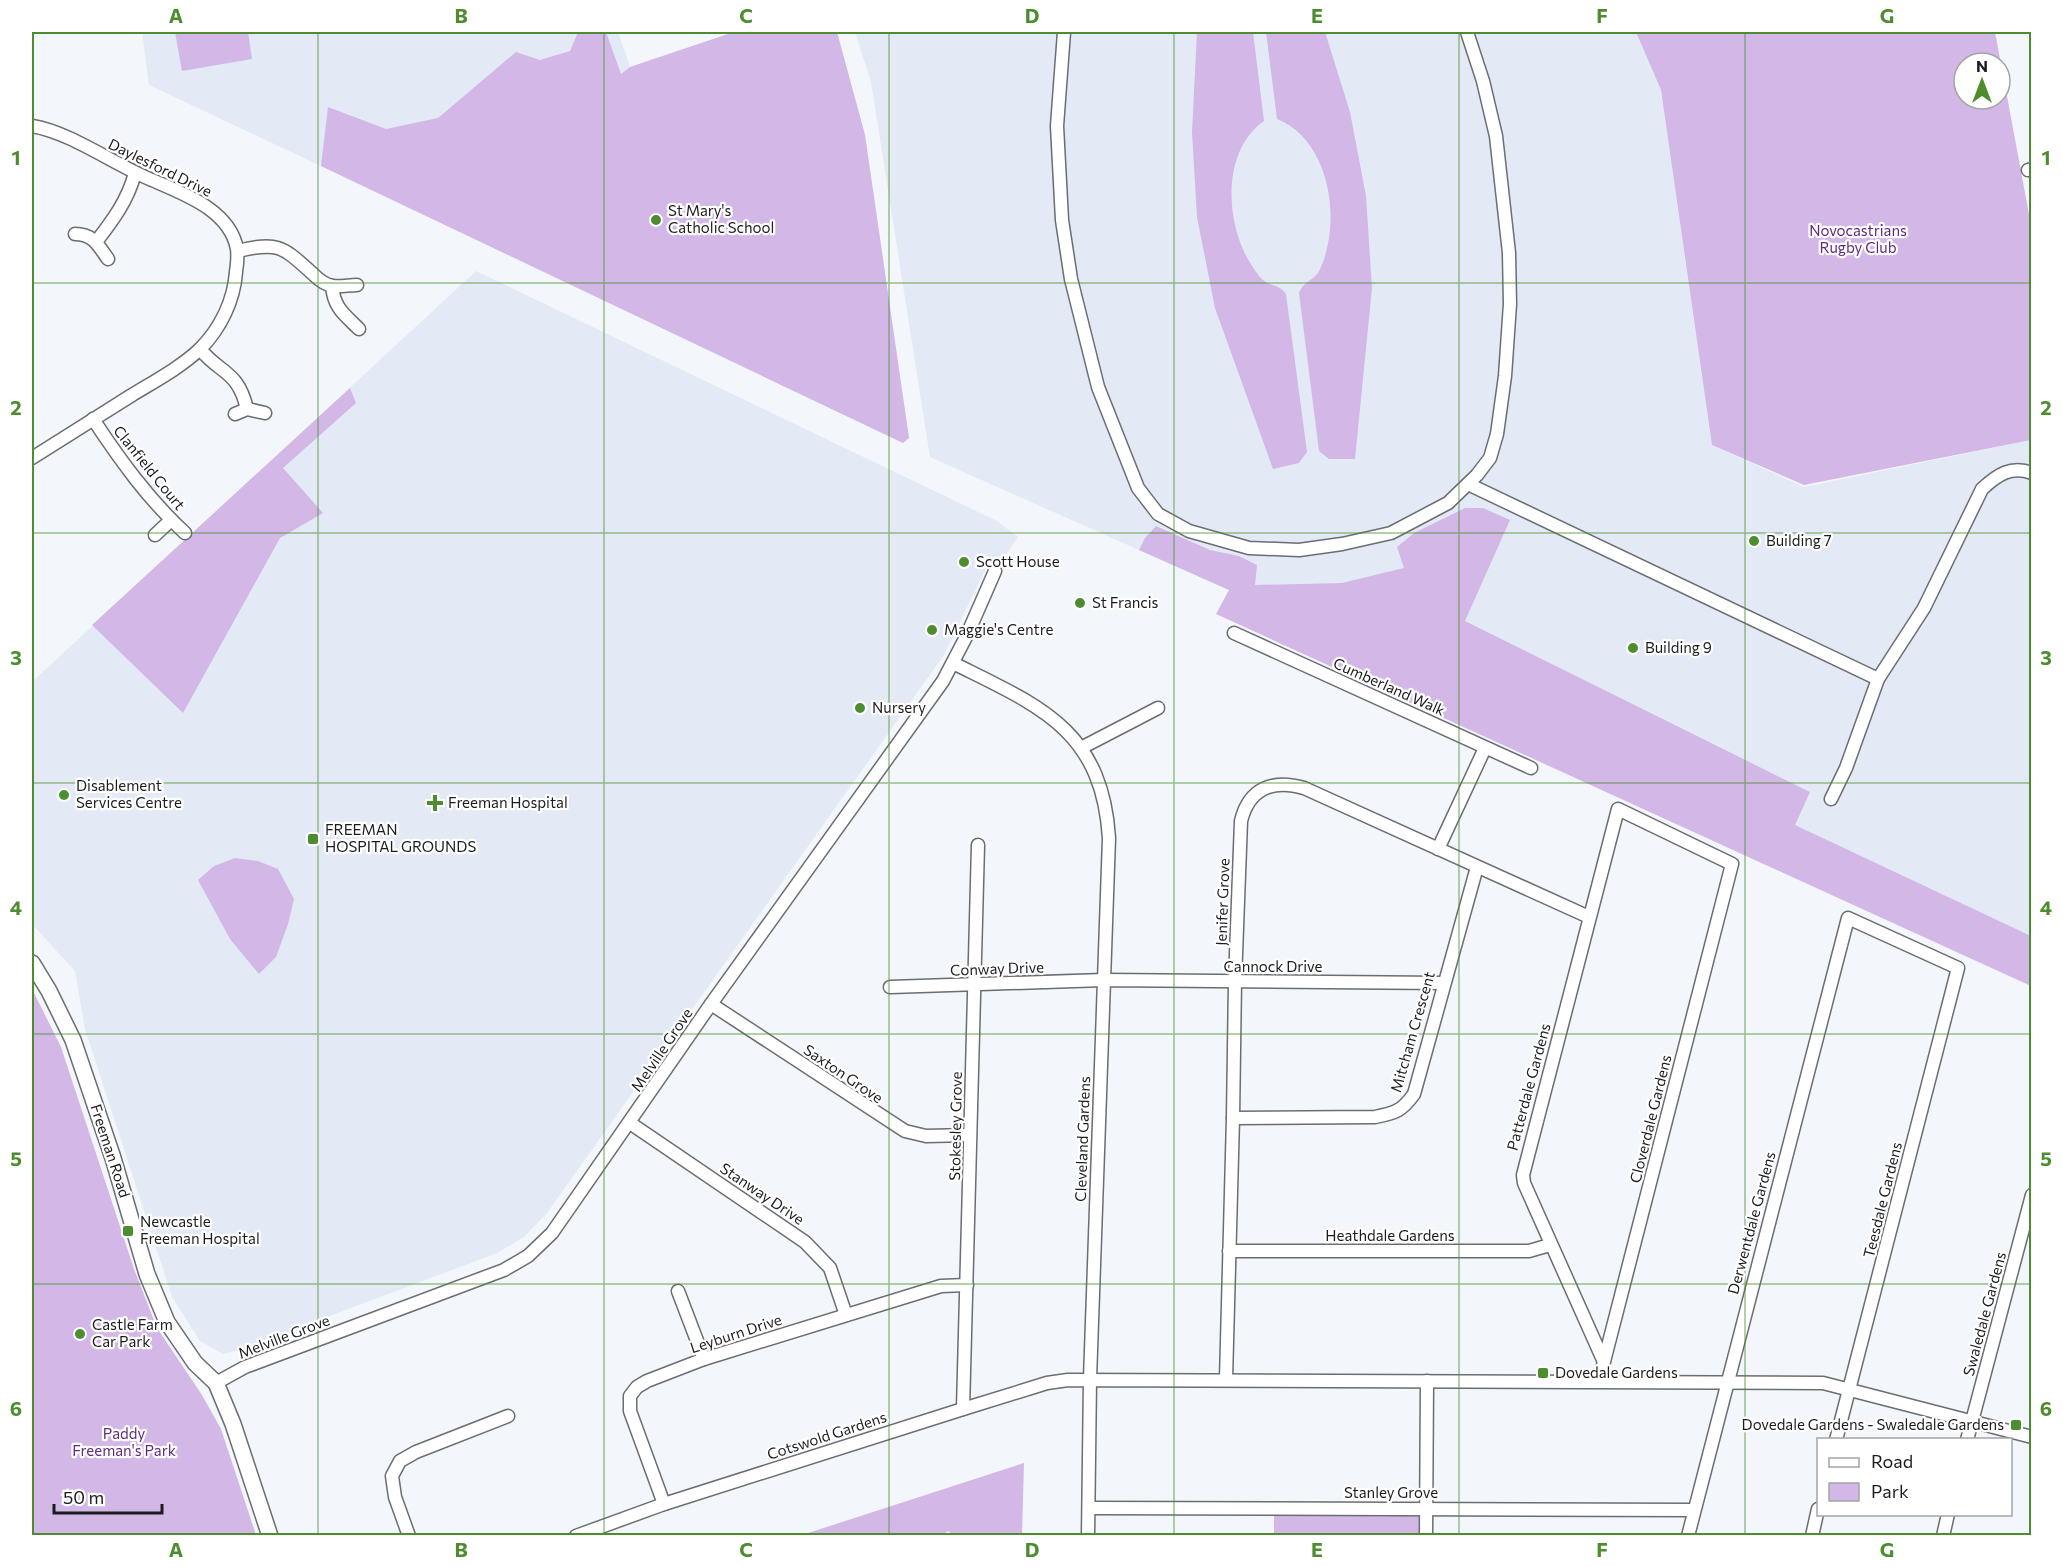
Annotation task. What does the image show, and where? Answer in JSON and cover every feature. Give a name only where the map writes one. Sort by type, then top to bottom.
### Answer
[{"type":"street","points":[[1064,32],[1057,126],[1062,220],[1071,279],[1084,337],[1105,407],[1138,488],[1158,514],[1189,531],[1249,548],[1299,550],[1342,544],[1391,533],[1448,503],[1490,458],[1497,434],[1505,376],[1510,304],[1509,253],[1496,136],[1483,81],[1467,32]]},
{"type":"street","name":"Daylesford Drive","points":[[32,126],[43,128],[74,142],[209,208],[234,237],[237,251],[235,285],[229,307],[214,332],[200,349],[169,372],[32,458]]},
{"type":"street","points":[[96,242],[117,216],[130,190],[135,173]]},
{"type":"street","points":[[75,234],[85,234],[96,242],[108,259]]},
{"type":"street","points":[[237,251],[260,245],[276,246],[288,252],[319,280],[332,286],[357,285]]},
{"type":"street","points":[[332,286],[333,300],[338,308],[359,329]]},
{"type":"street","points":[[200,349],[230,374],[238,384],[247,409]]},
{"type":"street","points":[[235,414],[247,409],[265,413]]},
{"type":"street","name":"Clanfield Court","points":[[93,419],[116,454],[171,520],[185,532]]},
{"type":"street","points":[[1831,799],[1846,768],[1878,680],[1924,608],[1982,489],[1993,478],[2006,471],[2021,469],[2031,473]]},
{"type":"street","points":[[1468,484],[1878,680]]},
{"type":"street","points":[[155,535],[171,520]]},
{"type":"street","name":"Melville Grove","points":[[216,1383],[246,1367],[504,1270],[528,1256],[552,1233],[711,1004],[933,696],[953,663],[995,571]]},
{"type":"street","name":"Cumberland Walk","points":[[1234,633],[1531,768]]},
{"type":"street","name":"Cleveland Gardens","points":[[953,663],[1036,705],[1060,724],[1081,748],[1101,789],[1107,819],[1109,838],[1090,1379],[1089,1536]]},
{"type":"street","points":[[1081,748],[1158,708]]},
{"type":"street","points":[[1438,849],[1485,748]]},
{"type":"street","name":"Jenifer Grove","points":[[1226,1379],[1235,981],[1241,821],[1247,803],[1260,790],[1276,784],[1304,788],[1589,917]]},
{"type":"street","name":"Cloverdale Gardens","points":[[1599,1381],[1732,864],[1618,809]]},
{"type":"street","name":"Patterdale Gardens","points":[[1604,1362],[1524,1183],[1523,1167],[1618,809]]},
{"type":"street","name":"Stokesley Grove","points":[[963,1409],[978,845]]},
{"type":"street","name":"Mitcham Crescent","points":[[1233,1118],[1375,1117],[1392,1114],[1405,1107],[1414,1094],[1477,867]]},
{"type":"street","name":"Teesdale Gardens","points":[[1837,1438],[1958,968],[1848,918]]},
{"type":"street","name":"Derwentdale Gardens","points":[[1688,1536],[1848,918]]},
{"type":"street","name":"Freeman Road","points":[[32,963],[49,991],[73,1040],[113,1158],[147,1274],[167,1322],[195,1363],[216,1383],[233,1424],[270,1536]]},
{"type":"street","name":"Cannock Drive","points":[[1104,980],[1443,983]]},
{"type":"street","name":"Conway Drive","points":[[890,987],[1104,980]]},
{"type":"street","name":"Saxton Grove","points":[[711,1004],[905,1131],[926,1136],[970,1135]]},
{"type":"street","name":"Stanway Drive","points":[[630,1123],[805,1242],[830,1268],[846,1315]]},
{"type":"street","name":"Swaledale Gardens","points":[[1968,1438],[2031,1195]]},
{"type":"street","name":"Heathdale Gardens","points":[[1229,1251],[1529,1251],[1550,1245]]},
{"type":"street","name":"Leyburn Drive","points":[[663,1504],[630,1411],[630,1396],[637,1387],[704,1359],[846,1315],[940,1286],[967,1285]]},
{"type":"street","points":[[678,1291],[704,1359]]},
{"type":"street","points":[[1090,1379],[1822,1383],[1850,1388],[2031,1437]]},
{"type":"street","name":"Cotswold Gardens","points":[[576,1536],[663,1504],[1047,1383],[1090,1379]]},
{"type":"street","points":[[1426,1536],[1427,1381]]},
{"type":"street","points":[[409,1536],[395,1497],[392,1476],[400,1461],[416,1452],[508,1416]]},
{"type":"street","name":"Stanley Grove","points":[[1089,1508],[1694,1510]]},
{"type":"street","points":[[1812,1536],[1817,1514]]},
{"type":"street","points":[[1942,1536],[1948,1516]]},
{"type":"shaded area","name":"St Mary's Catholic School","points":[[142,32],[618,32],[630,67],[734,32],[837,32],[865,135],[909,438],[903,443],[149,85]]},
{"type":"shaded area","points":[[855,32],[1636,32],[1661,90],[1712,445],[1804,487],[2031,440],[2031,936],[1291,590],[1229,590],[930,457],[871,82]]},
{"type":"shaded area","name":"Freeman Hospital","points":[[476,271],[997,521],[1018,537],[998,566],[989,562],[944,655],[547,1213],[524,1237],[497,1253],[245,1348],[223,1354],[200,1341],[172,1297],[85,1029],[75,971],[32,924],[32,682]]},
{"type":"green space","points":[[175,32],[248,32],[252,59],[182,71]]},
{"type":"green space","name":"St Mary's Catholic School","points":[[578,32],[606,32],[621,74],[630,67],[734,32],[837,32],[865,135],[909,438],[903,443],[321,166],[328,107],[386,129],[438,118],[516,52],[540,60],[570,51]]},
{"type":"green space","points":[[1197,32],[1253,32],[1264,121],[1250,134],[1234,167],[1232,207],[1241,245],[1257,274],[1286,294],[1307,452],[1299,463],[1273,469],[1215,308],[1197,217],[1192,132]]},
{"type":"green space","points":[[1266,32],[1325,32],[1350,112],[1366,196],[1372,288],[1355,459],[1329,459],[1319,451],[1299,293],[1303,286],[1318,273],[1325,257],[1330,234],[1329,195],[1317,157],[1307,141],[1293,128],[1277,119]]},
{"type":"green space","name":"Novocastrians Rugby Club","points":[[1636,32],[1995,32],[1999,51],[1952,51],[1952,111],[2010,111],[2031,225],[2031,440],[1804,485],[1712,445],[1661,90]]},
{"type":"green space","points":[[350,388],[356,403],[283,468],[323,513],[280,538],[183,713],[92,625]]},
{"type":"green space","points":[[1465,508],[1483,508],[1510,520],[1465,621],[1810,792],[1795,825],[2031,936],[2031,986],[1216,614],[1229,590],[1139,550],[1145,538],[1156,526],[1210,550],[1239,556],[1257,565],[1255,585],[1342,583],[1404,568],[1397,547],[1414,533]]},
{"type":"green space","points":[[235,858],[258,861],[278,869],[294,899],[276,957],[259,974],[230,939],[198,880],[214,866]]},
{"type":"green space","name":"Paddy Freeman's Park","points":[[32,989],[61,1047],[134,1269],[157,1328],[202,1395],[221,1429],[256,1535],[32,1535]]},
{"type":"green space","points":[[1024,1463],[1022,1535],[951,1535],[949,1531],[938,1536],[802,1535]]},
{"type":"green space","points":[[1421,1514],[1421,1535],[1274,1536],[1274,1515]]},
{"type":"place","name":"St Mary's Catholic School","points":[[656,220]]},
{"type":"place","name":"Building 7","points":[[1754,541]]},
{"type":"place","name":"Scott House","points":[[964,562]]},
{"type":"place","name":"St Francis","points":[[1080,603]]},
{"type":"place","name":"Maggie's Centre","points":[[932,630]]},
{"type":"place","name":"Building 9","points":[[1633,648]]},
{"type":"place","name":"Nursery","points":[[860,708]]},
{"type":"place","name":"Disablement Services Centre","points":[[64,795]]},
{"type":"place","name":"Freeman Hospital","points":[[435,803]]},
{"type":"place","name":"FREEMAN HOSPITAL GROUNDS","points":[[313,839]]},
{"type":"place","name":"Newcastle Freeman Hospital","points":[[128,1231]]},
{"type":"place","name":"Castle Farm Car Park","points":[[80,1334]]},
{"type":"place","name":"Dovedale Gardens","points":[[1543,1373]]},
{"type":"place","name":"Dovedale Gardens - Swaledale Gardens","points":[[2016,1425]]}]
